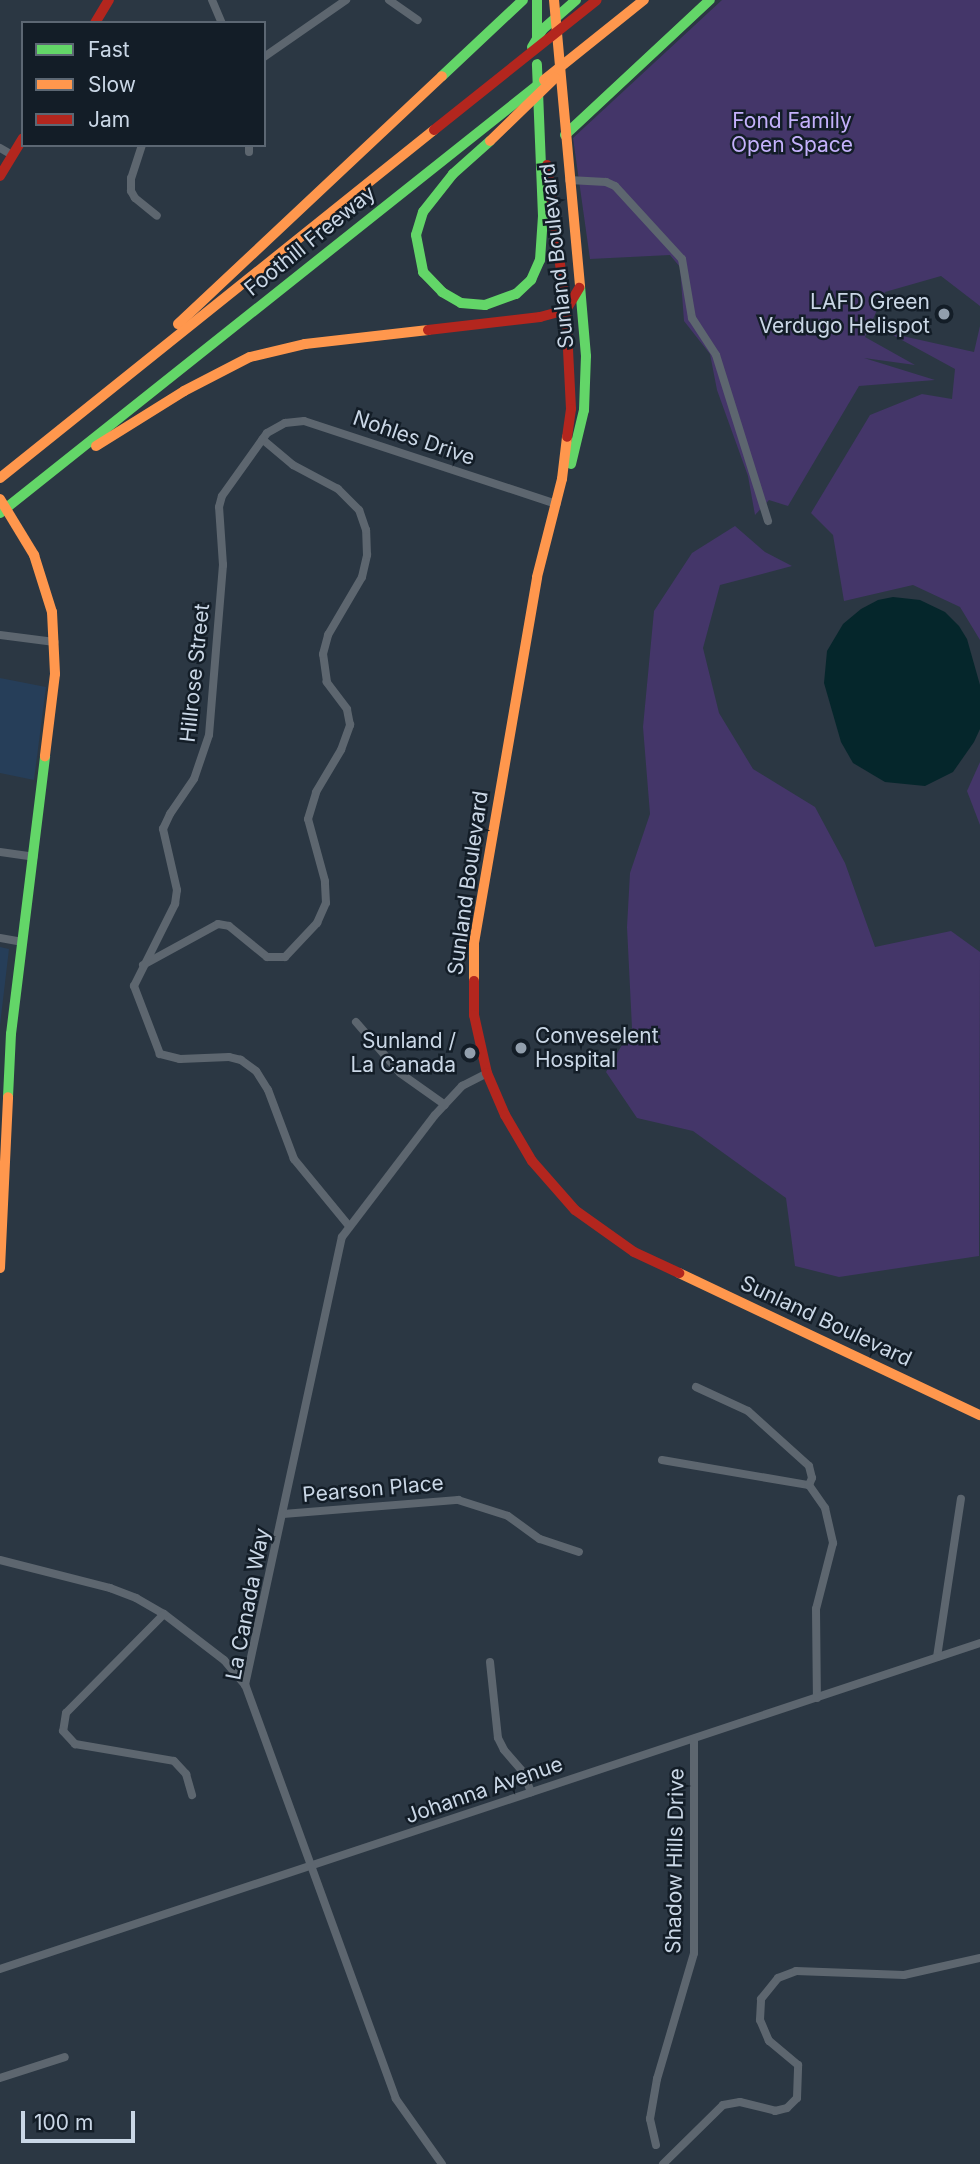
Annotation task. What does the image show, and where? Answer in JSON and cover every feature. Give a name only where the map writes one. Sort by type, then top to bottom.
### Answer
[{"type":"main road","points":[[96,21],[109,0]]},
{"type":"main road","points":[[79,415],[523,0]]},
{"type":"main road","name":"Sunland Boulevard","points":[[537,0],[537,64],[566,310],[572,383],[571,410],[557,504],[537,577],[474,943],[474,1015],[487,1073],[505,1115],[532,1161],[575,1210],[612,1238],[634,1252],[980,1415]]},
{"type":"main road","name":"Sunland Boulevard","points":[[554,0],[586,356],[584,410],[566,482],[557,504]]},
{"type":"main road","points":[[526,56],[543,29],[576,0]]},
{"type":"main road","name":"Foothill Freeway","points":[[0,478],[597,0]]},
{"type":"main road","name":"Foothill Freeway","points":[[0,513],[644,0]]},
{"type":"main road","points":[[565,135],[710,0]]},
{"type":"main road","points":[[537,64],[543,180],[540,259],[531,279],[516,294],[485,305],[461,303],[442,292],[423,272],[416,248],[418,223],[436,191],[515,118],[547,89],[565,64]]},
{"type":"main road","points":[[0,176],[21,141]]},
{"type":"main road","points":[[33,487],[184,391],[250,357],[305,344],[540,317],[566,310],[579,288]]},
{"type":"main road","points":[[0,499],[34,555],[52,612],[55,642],[55,674],[11,1034],[0,1268]]},
{"type":"street","points":[[213,0],[221,21]]},
{"type":"street","points":[[266,56],[346,0]]},
{"type":"street","points":[[389,0],[418,20]]},
{"type":"street","points":[[141,147],[131,178],[131,191],[135,198],[157,216]]},
{"type":"street","points":[[0,148],[12,155]]},
{"type":"street","points":[[569,180],[606,182],[615,186],[682,259],[692,318],[716,355],[768,521]]},
{"type":"street","name":"Nohles Drive","points":[[262,439],[285,423],[317,423],[557,504]]},
{"type":"street","points":[[143,965],[218,924],[229,926],[267,957],[285,957],[317,923],[326,903],[325,881],[308,819],[316,792],[341,750],[350,725],[346,709],[327,682],[323,654],[328,635],[362,577],[367,555],[366,530],[359,510],[338,489],[293,465],[262,439]]},
{"type":"street","name":"Hillrose Street","points":[[262,439],[222,496],[219,507],[223,565],[209,735],[194,779],[163,829],[177,890],[175,904],[134,986],[160,1054],[180,1059],[229,1057],[241,1060],[256,1070],[268,1090],[293,1159],[349,1226]]},
{"type":"street","points":[[0,635],[55,642]]},
{"type":"street","points":[[0,852],[34,857]]},
{"type":"street","points":[[0,938],[23,942]]},
{"type":"street","points":[[356,1021],[393,1067],[445,1105]]},
{"type":"street","name":"La Canada Way","points":[[442,2164],[396,2099],[309,1867],[245,1685],[342,1237],[445,1105],[468,1081],[487,1073]]},
{"type":"street","points":[[696,1388],[748,1411],[809,1466],[813,1478],[809,1485]]},
{"type":"street","points":[[662,1460],[809,1485],[825,1507],[833,1543],[816,1609],[817,1698]]},
{"type":"street","points":[[937,1657],[961,1499]]},
{"type":"street","name":"Pearson Place","points":[[283,1514],[458,1500],[508,1516],[540,1539],[579,1552]]},
{"type":"street","points":[[0,1560],[110,1588],[163,1614],[224,1660],[245,1685]]},
{"type":"street","points":[[163,1614],[66,1713],[63,1731],[75,1744],[174,1761],[186,1774],[192,1795]]},
{"type":"street","name":"Johanna Avenue","points":[[0,1969],[980,1643]]},
{"type":"street","points":[[490,1662],[498,1738],[503,1750],[523,1772],[531,1792]]},
{"type":"street","name":"Shadow Hills Drive","points":[[656,2145],[650,2119],[657,2080],[694,1953],[694,1739]]},
{"type":"street","points":[[663,2164],[723,2105],[740,2102],[775,2110],[787,2108],[797,2098],[799,2065],[769,2041],[760,2020],[761,1998],[778,1978],[796,1971],[904,1975],[980,1958]]},
{"type":"street","points":[[0,2078],[65,2057]]},
{"type":"shaded area","points":[[893,597],[920,600],[945,612],[959,626],[967,639],[980,685],[980,729],[974,742],[953,772],[925,786],[885,782],[853,763],[841,742],[824,683],[827,651],[843,624],[861,609],[878,600]]},
{"type":"shaded area","points":[[0,678],[46,687],[34,780],[0,773]]},
{"type":"shaded area","points":[[0,947],[9,949],[0,1025]]},
{"type":"green space","name":"Fond Family Open Space","points":[[722,0],[980,0],[980,306],[941,276],[885,292],[865,337],[915,365],[864,358],[935,380],[859,386],[788,506],[769,500],[755,515],[748,476],[717,390],[710,354],[684,321],[680,267],[670,255],[590,259],[573,138]]},
{"type":"green space","points":[[980,326],[980,640],[960,607],[913,585],[844,601],[833,535],[811,513],[870,415],[922,394],[952,399],[955,369],[889,333],[974,352]]},
{"type":"green space","points":[[735,526],[765,552],[792,566],[720,585],[703,648],[719,713],[753,769],[815,807],[845,863],[875,947],[951,931],[980,952],[979,1256],[839,1277],[795,1266],[786,1198],[693,1131],[637,1118],[606,1072],[632,1028],[627,927],[630,873],[650,814],[643,727],[654,611],[692,553]]},
{"type":"green space","points":[[980,762],[980,825],[967,791]]},
{"type":"traffic: fast","points":[[442,76],[523,0]]},
{"type":"traffic: fast","points":[[537,0],[537,42]]},
{"type":"traffic: fast","points":[[532,47],[543,29],[576,0]]},
{"type":"traffic: fast","points":[[565,135],[710,0]]},
{"type":"traffic: fast","points":[[490,141],[453,174],[423,212],[416,235],[423,272],[442,292],[461,303],[485,305],[516,294],[531,280],[540,260],[543,216],[537,64]]},
{"type":"traffic: fast","points":[[0,513],[544,80]]},
{"type":"traffic: fast","points":[[571,464],[584,410],[586,356],[580,286]]},
{"type":"traffic: fast","points":[[8,1097],[11,1034],[45,756]]},
{"type":"traffic: slow","points":[[554,0],[580,286]]},
{"type":"traffic: slow","points":[[544,80],[644,0]]},
{"type":"traffic: slow","points":[[178,324],[442,76]]},
{"type":"traffic: slow","points":[[490,141],[555,78]]},
{"type":"traffic: slow","points":[[0,478],[434,130]]},
{"type":"traffic: slow","points":[[96,446],[184,391],[250,357],[305,344],[428,330]]},
{"type":"traffic: slow","points":[[474,981],[474,943],[537,577],[562,479],[567,437]]},
{"type":"traffic: slow","points":[[0,499],[34,555],[52,612],[55,674],[45,756]]},
{"type":"traffic: slow","points":[[0,1268],[8,1097]]},
{"type":"traffic: slow","points":[[679,1273],[980,1415]]},
{"type":"traffic: jam","points":[[96,21],[109,0]]},
{"type":"traffic: jam","points":[[434,130],[597,0]]},
{"type":"traffic: jam","points":[[0,176],[21,141]]},
{"type":"traffic: jam","points":[[547,165],[566,310],[571,409],[567,437]]},
{"type":"traffic: jam","points":[[428,330],[540,317],[566,310],[579,288]]},
{"type":"traffic: jam","points":[[474,981],[474,1015],[487,1073],[505,1115],[532,1161],[575,1210],[634,1252],[679,1273]]},
{"type":"place","name":"LAFD Green Verdugo Helispot","points":[[944,314]]},
{"type":"place","name":"Conveselent Hospital","points":[[521,1048]]},
{"type":"place","name":"Sunland / La Canada","points":[[470,1053]]}]
